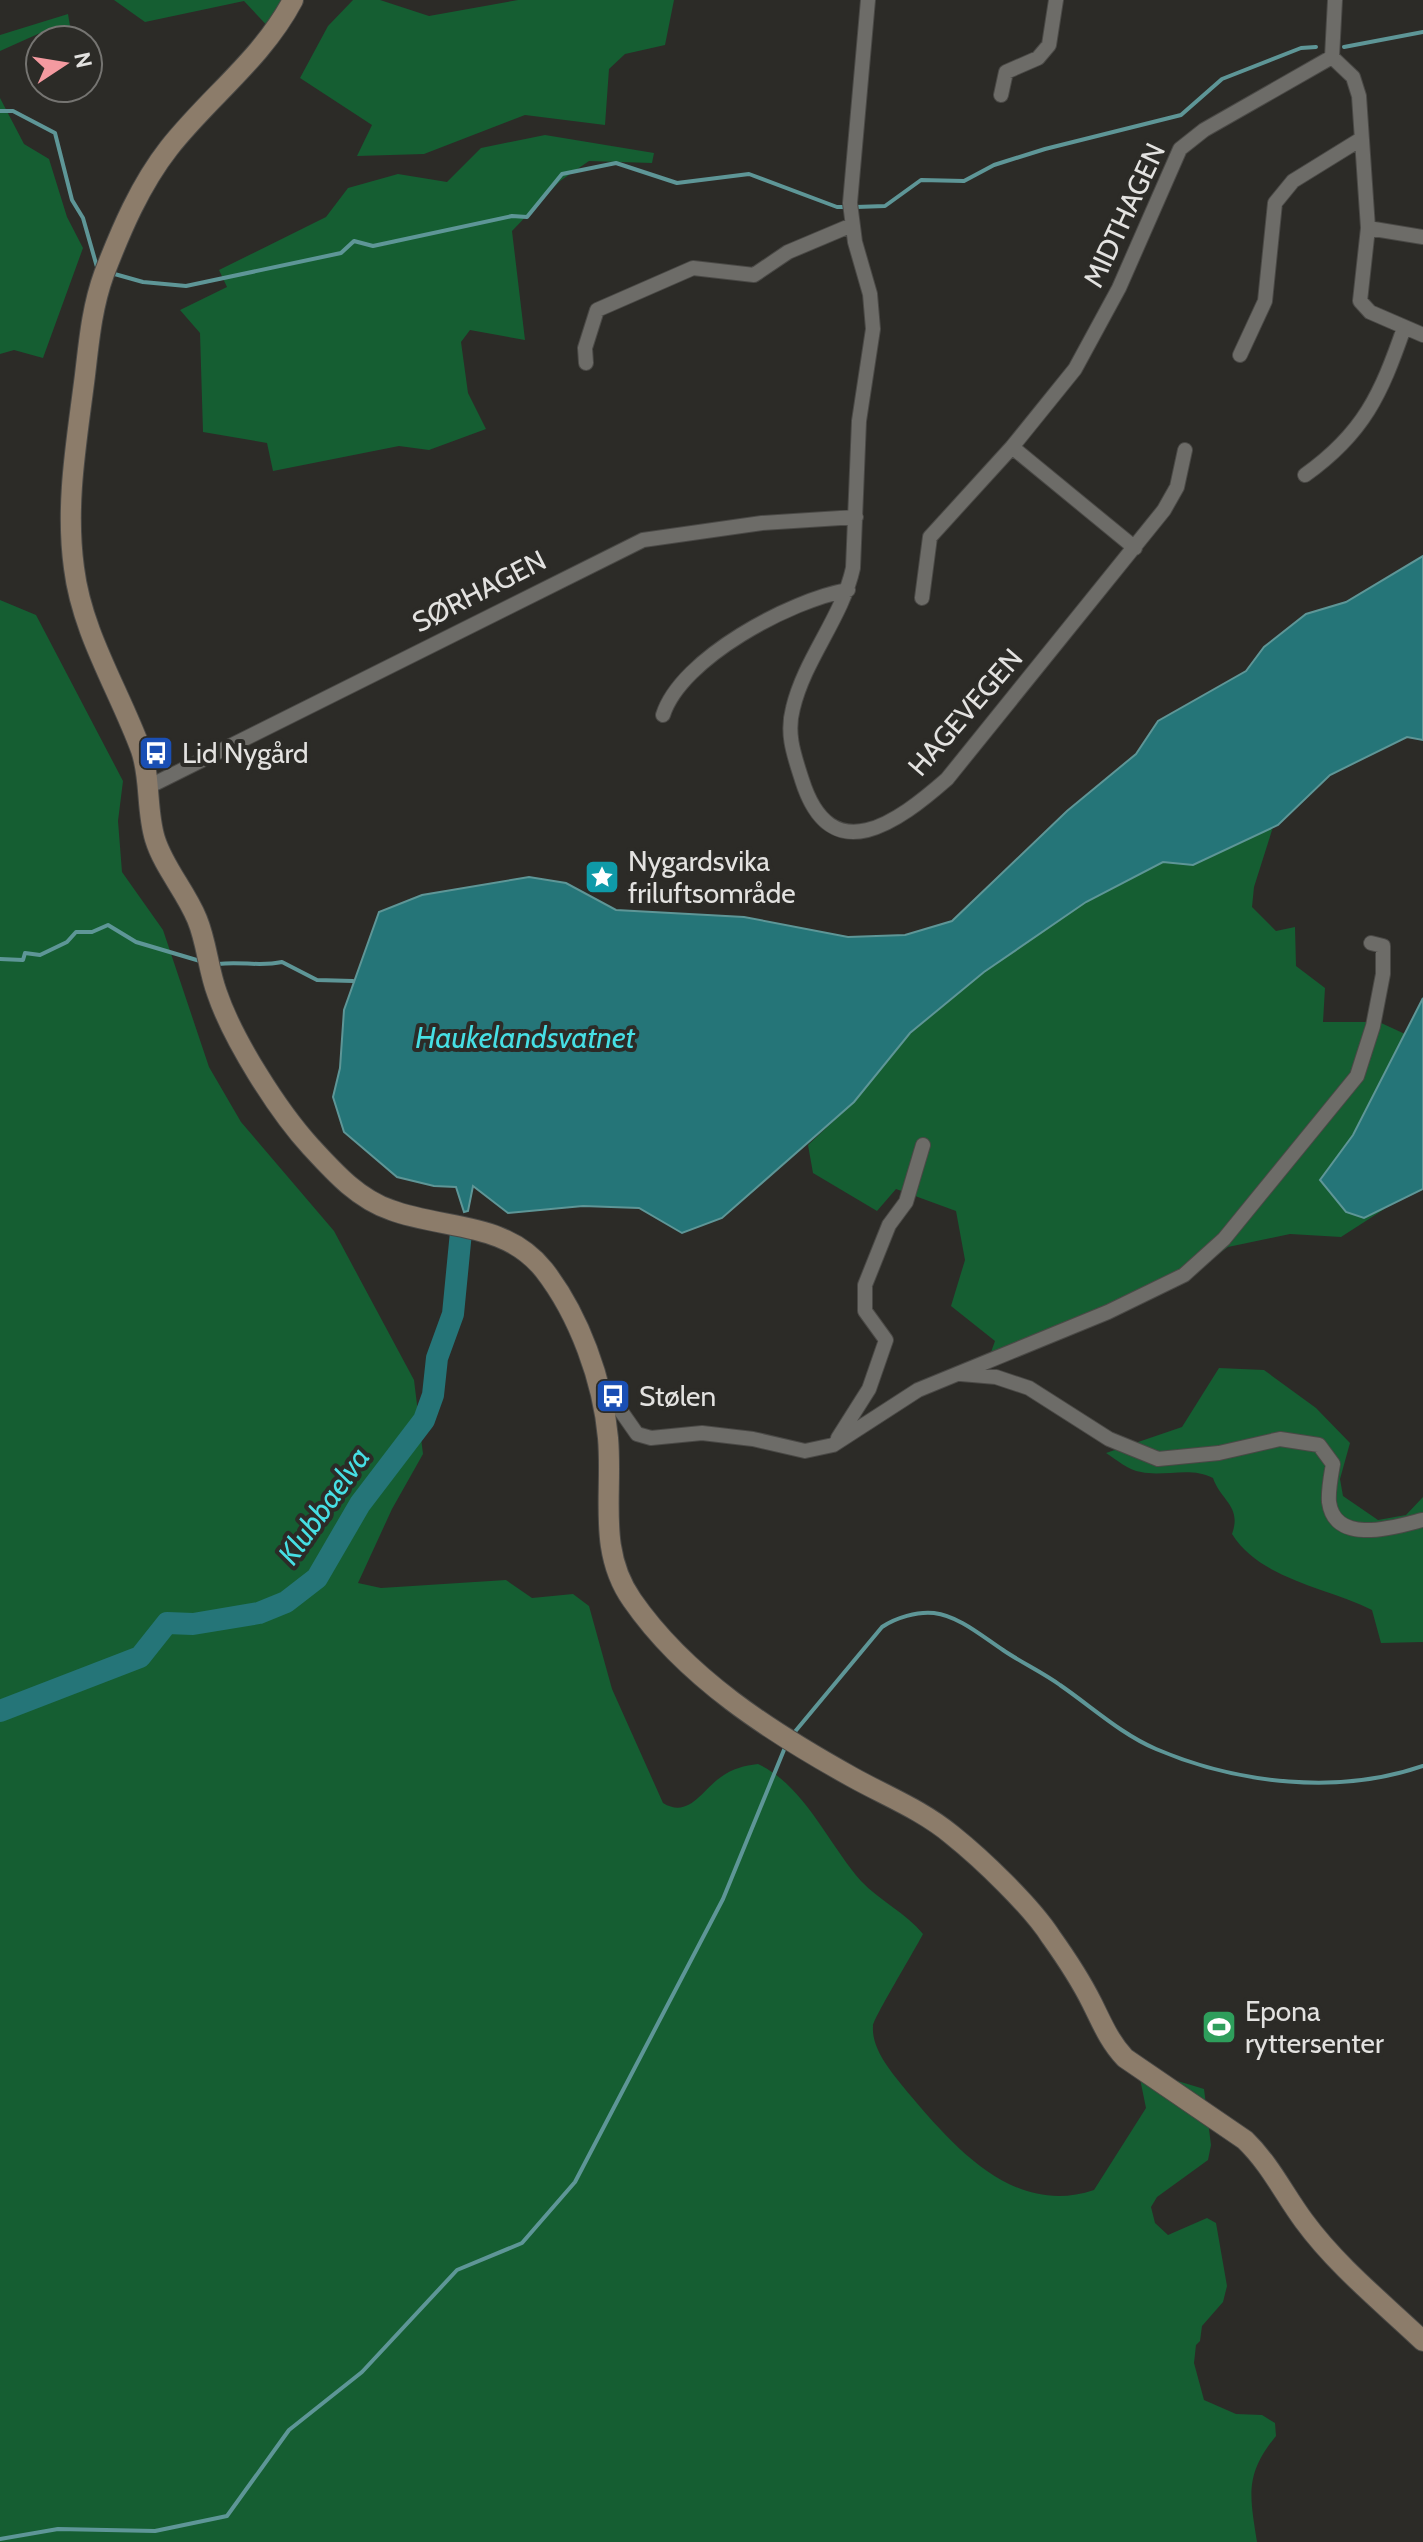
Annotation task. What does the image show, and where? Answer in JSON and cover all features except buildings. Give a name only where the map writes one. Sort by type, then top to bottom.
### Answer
[{"type":"main road","points":[[293,0],[258,53],[158,164],[133,208],[95,301],[72,476],[74,569],[92,631],[143,756],[153,832],[166,865],[197,918],[207,945],[217,994],[272,1096],[304,1139],[338,1175],[375,1203],[414,1216],[490,1231],[526,1252],[544,1270],[565,1303],[589,1354],[603,1403],[610,1464],[609,1548],[616,1573],[669,1647],[753,1716],[797,1745],[920,1811],[956,1838],[1047,1929],[1119,2051],[1253,2147],[1304,2223],[1346,2269],[1423,2341]]},
{"type":"street","name":"HAGEVEGEN","points":[[868,0],[851,214],[868,286],[873,329],[859,421],[856,517],[848,590],[803,677],[789,729],[815,812],[835,829],[857,833],[902,815],[947,779],[1135,548],[1177,487],[1185,450]]},
{"type":"street","points":[[1001,95],[1006,72],[1038,58],[1049,45],[1056,0]]},
{"type":"street","points":[[1335,0],[1332,57],[1346,69],[1357,86],[1368,228],[1360,301],[1370,312],[1423,335]]},
{"type":"street","name":"MIDTHAGEN","points":[[922,598],[930,537],[1012,447],[1061,388],[1092,343],[1180,149],[1204,130],[1332,57]]},
{"type":"street","points":[[1240,355],[1265,301],[1275,203],[1293,181],[1361,139]]},
{"type":"street","points":[[586,363],[585,348],[593,316],[604,306],[693,268],[754,275],[851,214]]},
{"type":"street","points":[[1368,228],[1423,237]]},
{"type":"street","points":[[1305,475],[1339,447],[1369,414],[1404,328]]},
{"type":"street","points":[[1012,447],[1135,548]]},
{"type":"street","name":"SØRHAGEN","points":[[148,787],[643,540],[762,523],[856,517]]},
{"type":"street","points":[[663,715],[667,700],[685,677],[745,635],[810,600],[848,590]]},
{"type":"street","points":[[603,1403],[616,1404],[637,1434],[651,1438],[702,1433],[753,1439],[805,1451],[833,1445],[918,1390],[1108,1312],[1184,1275],[1206,1258],[1357,1076],[1373,1026],[1383,974],[1383,946],[1371,943]]},
{"type":"street","points":[[833,1445],[869,1389],[886,1340],[865,1311],[865,1285],[889,1225],[906,1202],[923,1145]]},
{"type":"street","points":[[957,1373],[996,1377],[1029,1388],[1109,1439],[1158,1459],[1219,1453],[1280,1439],[1319,1445],[1333,1464],[1329,1499],[1332,1512],[1340,1523],[1355,1529],[1381,1530],[1422,1520]]},
{"type":"green space","points":[[114,0],[304,0],[274,33],[244,1],[145,22]]},
{"type":"green space","points":[[353,0],[380,0],[429,16],[518,0],[674,0],[665,45],[625,54],[609,69],[605,125],[525,115],[424,154],[357,156],[372,125],[300,78],[328,26]]},
{"type":"green space","points":[[68,14],[70,24],[36,24]]},
{"type":"green space","points":[[24,28],[24,40],[0,51],[0,35]]},
{"type":"green space","points":[[0,98],[24,144],[49,159],[67,217],[83,248],[43,358],[14,350],[0,354]]},
{"type":"green space","points":[[545,135],[654,153],[652,163],[589,161],[560,181],[512,231],[525,340],[470,330],[461,342],[468,393],[486,429],[429,450],[399,446],[273,471],[267,443],[203,432],[200,333],[180,310],[227,287],[219,270],[326,217],[348,188],[398,174],[447,182],[481,148]]},
{"type":"green space","points":[[0,600],[36,615],[123,781],[118,821],[122,872],[163,930],[209,1067],[241,1122],[334,1231],[414,1380],[423,1454],[392,1509],[358,1583],[381,1588],[506,1580],[532,1598],[573,1594],[589,1606],[612,1689],[663,1803],[680,1808],[688,1805],[725,1774],[758,1764],[789,1786],[861,1881],[923,1934],[875,2021],[873,2035],[891,2071],[928,2115],[967,2155],[989,2172],[1013,2186],[1038,2194],[1065,2196],[1094,2190],[1146,2108],[1138,2069],[1204,2089],[1211,2145],[1208,2160],[1157,2197],[1151,2207],[1155,2223],[1168,2235],[1207,2218],[1216,2223],[1227,2286],[1223,2302],[1202,2326],[1194,2363],[1204,2400],[1236,2414],[1262,2415],[1275,2423],[1276,2436],[1259,2463],[1252,2486],[1257,2542],[0,2542]]},
{"type":"green space","points":[[1273,827],[1254,887],[1252,907],[1276,931],[1295,927],[1296,966],[1325,988],[1323,1022],[1379,1022],[1405,1034],[1353,1135],[1320,1180],[1364,1218],[1386,1208],[1341,1237],[1290,1234],[1228,1247],[1193,1273],[986,1366],[995,1341],[951,1306],[965,1260],[956,1211],[896,1189],[877,1211],[813,1173],[808,1145],[854,1102],[910,1034],[984,972],[1086,902],[1163,862],[1193,865]]},
{"type":"green space","points":[[1219,1368],[1264,1370],[1316,1408],[1350,1443],[1340,1479],[1343,1496],[1378,1520],[1406,1515],[1423,1497],[1423,1642],[1381,1643],[1372,1610],[1296,1581],[1244,1550],[1232,1534],[1232,1510],[1213,1478],[1187,1472],[1136,1471],[1106,1453],[1182,1427]]},
{"type":"water","name":"Haukelandsvatnet","points":[[1423,556],[1423,740],[1407,737],[1330,775],[1278,825],[1193,865],[1163,862],[1086,902],[984,972],[910,1033],[854,1102],[722,1218],[682,1233],[639,1208],[583,1206],[508,1213],[473,1186],[468,1211],[464,1212],[456,1187],[434,1186],[397,1177],[344,1132],[333,1097],[340,1068],[344,1010],[379,912],[422,895],[529,877],[566,883],[616,910],[744,917],[848,937],[905,935],[952,921],[1067,811],[1136,754],[1158,721],[1246,671],[1264,647],[1306,614],[1346,602]]},
{"type":"water","points":[[1423,998],[1423,1189],[1364,1218],[1346,1212],[1320,1180],[1353,1135]]},
{"type":"waterway","points":[[1344,47],[1423,32]]},
{"type":"waterway","points":[[856,207],[885,206],[921,180],[964,181],[994,165],[1045,149],[1181,115],[1222,79],[1301,48],[1316,47]]},
{"type":"waterway","points":[[0,111],[13,111],[55,133],[72,200],[83,218],[97,267]]},
{"type":"waterway","points":[[111,273],[143,282],[186,286],[341,253],[354,241],[373,246],[512,216],[527,217],[562,174],[616,163],[677,183],[749,174],[837,207],[847,207]]},
{"type":"waterway","points":[[0,959],[23,960],[25,953],[40,955],[67,942],[76,932],[92,932],[108,925],[136,942],[200,961]]},
{"type":"waterway","points":[[218,964],[282,962],[317,980],[353,981]]},
{"type":"waterway","name":"Klubbaelva","points":[[0,1711],[140,1657],[167,1623],[193,1624],[259,1613],[286,1602],[317,1578],[360,1504],[424,1420],[433,1395],[437,1358],[453,1314],[461,1232]]},
{"type":"waterway","points":[[793,1734],[882,1627],[907,1616],[928,1613],[962,1623],[1053,1680],[1131,1736],[1188,1761],[1254,1777],[1323,1783],[1391,1775],[1423,1766]]},
{"type":"waterway","points":[[0,2539],[58,2529],[155,2531],[227,2516],[289,2430],[362,2372],[457,2270],[522,2243],[575,2182],[723,1899],[786,1745]]},
{"type":"place","name":"Lid Nygård","points":[[156,753]]},
{"type":"place","name":"Nygardsvika friluftsområde","points":[[602,877]]},
{"type":"place","name":"Stølen","points":[[613,1396]]},
{"type":"place","name":"Epona ryttersenter","points":[[1219,2027]]}]
